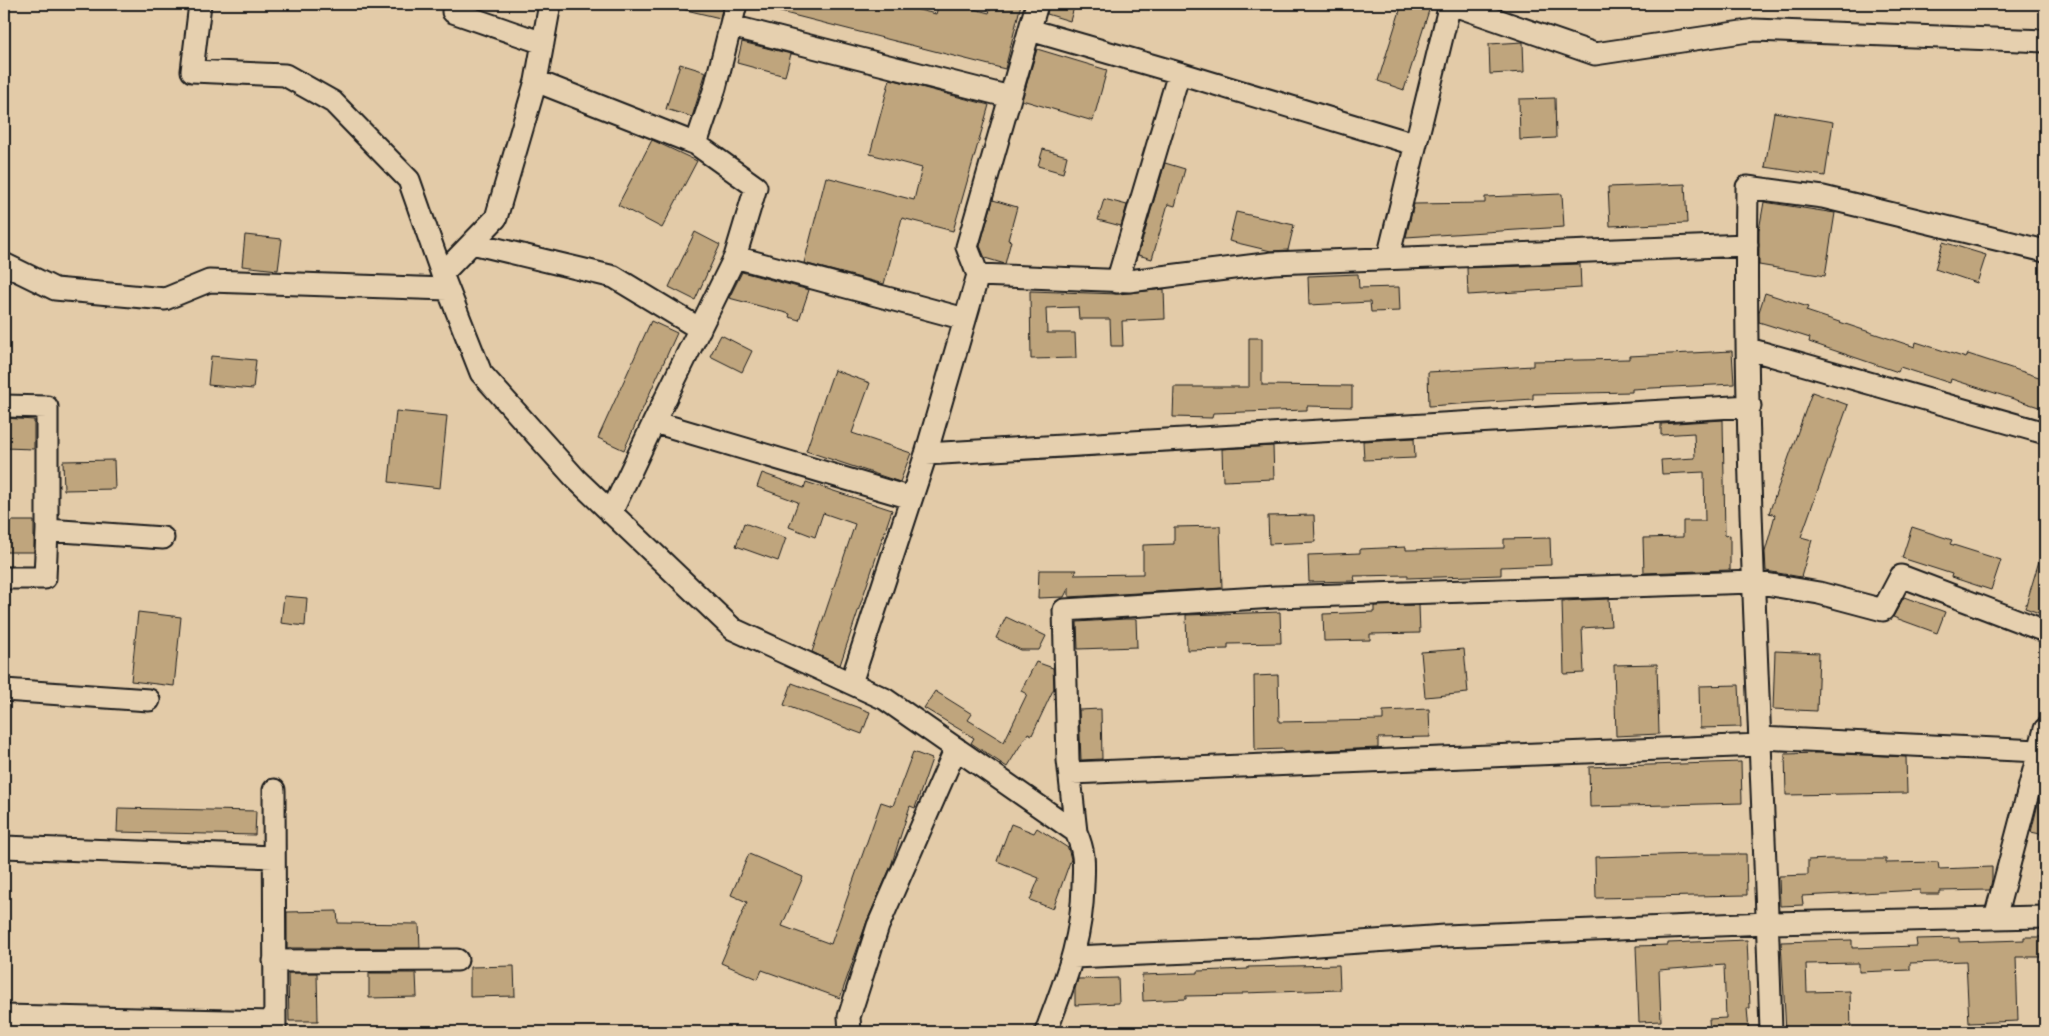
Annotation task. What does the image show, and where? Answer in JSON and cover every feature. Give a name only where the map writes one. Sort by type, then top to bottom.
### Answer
[{"type":"street","points":[[200,4],[192,71],[285,75],[333,102],[409,180],[445,282],[481,373],[576,479],[733,629],[884,699],[1076,832]]},
{"type":"street","points":[[454,4],[453,12],[543,44]]},
{"type":"street","points":[[445,282],[472,243],[496,218],[536,81],[550,4]]},
{"type":"street","points":[[696,144],[715,88],[736,4]]},
{"type":"street","points":[[851,683],[926,454],[978,275],[967,247],[1037,4]]},
{"type":"street","points":[[1388,258],[1414,144],[1451,4],[1595,54],[1755,30],[2045,41]]},
{"type":"street","points":[[731,26],[1010,97]]},
{"type":"street","points":[[1030,30],[1414,144]]},
{"type":"street","points":[[1118,282],[1179,73]]},
{"type":"street","points":[[536,81],[696,144],[756,187],[735,257],[611,513]]},
{"type":"street","points":[[1771,1032],[1754,582],[1747,245],[1748,187],[1822,197],[2045,251]]},
{"type":"street","points":[[472,243],[614,277],[700,329]]},
{"type":"street","points":[[978,275],[1118,282],[1273,263],[1747,245]]},
{"type":"street","points":[[735,257],[965,319]]},
{"type":"street","points":[[4,264],[55,290],[165,299],[209,281],[445,282]]},
{"type":"street","points":[[1749,349],[2045,433]]},
{"type":"street","points":[[4,406],[47,407],[45,578],[4,578]]},
{"type":"street","points":[[926,454],[1750,406]]},
{"type":"street","points":[[654,422],[911,498]]},
{"type":"street","points":[[47,530],[163,538]]},
{"type":"street","points":[[1046,1032],[1073,957],[1082,917],[1084,850],[1076,832],[1071,773],[1068,760],[1064,610],[1275,597],[1754,582],[1819,593],[1883,610],[1901,576],[2045,631]]},
{"type":"street","points":[[4,690],[149,700]]},
{"type":"street","points":[[1995,918],[2045,729]]},
{"type":"street","points":[[1071,773],[1760,742],[2039,750]]},
{"type":"street","points":[[850,1032],[849,1017],[878,926],[956,748]]},
{"type":"street","points":[[4,1016],[275,1027],[274,790]]},
{"type":"street","points":[[4,847],[273,857]]},
{"type":"street","points":[[1073,957],[1260,949],[1445,936],[1768,923],[2045,917]]},
{"type":"street","points":[[274,961],[457,960]]},
{"type":"building","points":[[683,4],[723,5],[720,18],[682,9]]},
{"type":"building","points":[[770,4],[893,4],[936,14],[939,4],[955,4],[989,13],[992,4],[1021,4],[1005,69],[769,9]]},
{"type":"building","points":[[1049,4],[1075,4],[1070,21],[1047,14]]},
{"type":"building","points":[[1402,4],[1431,4],[1404,90],[1378,81]]},
{"type":"building","points":[[742,42],[791,54],[785,76],[737,63]]},
{"type":"building","points":[[1523,42],[1524,72],[1490,74],[1489,44]]},
{"type":"building","points":[[1037,49],[1107,70],[1093,121],[1022,100]]},
{"type":"building","points":[[680,64],[706,72],[692,117],[666,109]]},
{"type":"building","points":[[890,79],[989,105],[953,231],[902,218],[884,284],[804,263],[826,177],[914,200],[922,168],[870,154]]},
{"type":"building","points":[[1555,98],[1556,138],[1520,140],[1519,99]]},
{"type":"building","points":[[1774,112],[1833,122],[1825,176],[1765,167]]},
{"type":"building","points":[[652,140],[697,161],[662,228],[618,205]]},
{"type":"building","points":[[1043,149],[1067,156],[1063,173],[1038,166]]},
{"type":"building","points":[[1165,163],[1185,169],[1175,206],[1168,204],[1152,259],[1138,255]]},
{"type":"building","points":[[1685,184],[1687,223],[1610,226],[1608,187]]},
{"type":"building","points":[[1562,194],[1564,227],[1406,237],[1414,204],[1485,203],[1485,197]]},
{"type":"building","points":[[1104,199],[1127,205],[1121,226],[1098,220]]},
{"type":"building","points":[[993,200],[1017,207],[1008,240],[1011,241],[1005,264],[985,258],[980,246]]},
{"type":"building","points":[[1764,202],[1835,213],[1825,276],[1759,265],[1759,230]]},
{"type":"building","points":[[1236,212],[1294,225],[1288,250],[1271,251],[1229,241]]},
{"type":"building","points":[[695,232],[720,245],[695,300],[669,287]]},
{"type":"building","points":[[245,235],[282,239],[278,270],[242,266]]},
{"type":"building","points":[[1943,242],[1986,255],[1977,283],[1935,269]]},
{"type":"building","points":[[1580,264],[1581,288],[1468,295],[1467,268]]},
{"type":"building","points":[[742,272],[809,290],[799,320],[789,317],[790,314],[729,298]]},
{"type":"building","points":[[1358,274],[1359,288],[1399,287],[1400,311],[1371,312],[1370,302],[1309,305],[1308,276]]},
{"type":"building","points":[[1164,289],[1165,319],[1122,321],[1123,346],[1111,346],[1110,319],[1079,319],[1078,307],[1046,308],[1047,333],[1075,333],[1076,358],[1031,359],[1030,291],[1119,294]]},
{"type":"building","points":[[1765,293],[1808,307],[1806,311],[1915,347],[1916,342],[1966,358],[1968,354],[2045,379],[2045,409],[1951,379],[1950,383],[1900,367],[1898,372],[1809,342],[1810,338],[1759,322],[1759,312]]},
{"type":"building","points":[[651,321],[677,333],[624,450],[598,438]]},
{"type":"building","points":[[721,335],[752,351],[742,372],[710,356]]},
{"type":"building","points":[[1249,338],[1262,338],[1262,385],[1352,386],[1352,407],[1307,406],[1307,410],[1213,413],[1212,418],[1173,417],[1174,387],[1249,387]]},
{"type":"building","points":[[1732,351],[1734,384],[1632,389],[1632,392],[1533,394],[1533,399],[1429,406],[1428,372],[1533,366],[1533,361],[1629,359],[1629,356]]},
{"type":"building","points":[[211,356],[256,360],[253,389],[208,385]]},
{"type":"building","points":[[834,370],[870,383],[852,433],[911,453],[900,482],[806,451]]},
{"type":"building","points":[[1812,392],[1848,405],[1801,537],[1812,540],[1801,577],[1766,571],[1765,552],[1775,515],[1769,513]]},
{"type":"building","points":[[396,411],[447,416],[440,488],[389,482]]},
{"type":"building","points":[[4,418],[34,420],[34,449],[4,448]]},
{"type":"building","points":[[1723,420],[1725,536],[1730,535],[1730,570],[1644,573],[1643,538],[1683,537],[1683,521],[1705,521],[1704,472],[1662,474],[1661,460],[1695,458],[1694,433],[1661,435],[1661,424]]},
{"type":"building","points":[[1414,438],[1415,458],[1364,460],[1363,441]]},
{"type":"building","points":[[1273,446],[1274,479],[1223,481],[1222,449]]},
{"type":"building","points":[[114,460],[115,489],[64,490],[63,461]]},
{"type":"building","points":[[762,473],[804,488],[806,482],[892,510],[840,665],[812,652],[855,524],[823,513],[815,537],[789,527],[798,502],[757,487]]},
{"type":"building","points":[[1314,515],[1315,542],[1269,544],[1268,516]]},
{"type":"building","points":[[4,521],[34,521],[34,552],[4,552]]},
{"type":"building","points":[[744,523],[786,538],[778,561],[736,546]]},
{"type":"building","points":[[1220,526],[1222,588],[1069,597],[1069,587],[1064,597],[1038,598],[1039,570],[1077,570],[1074,575],[1143,574],[1143,545],[1174,544],[1174,527]]},
{"type":"building","points":[[1912,527],[1952,540],[1950,544],[2001,560],[1991,590],[1951,577],[1952,574],[1902,558]]},
{"type":"building","points":[[1550,538],[1551,565],[1501,567],[1501,575],[1408,578],[1408,575],[1354,576],[1355,581],[1309,582],[1308,555],[1360,553],[1360,549],[1406,547],[1406,550],[1504,548],[1504,539]]},
{"type":"building","points":[[2042,551],[2045,551],[2045,615],[2025,608]]},
{"type":"building","points":[[284,596],[307,598],[305,626],[281,623]]},
{"type":"building","points":[[1904,597],[1945,612],[1937,633],[1893,617]]},
{"type":"building","points":[[1609,599],[1611,626],[1582,628],[1584,673],[1564,674],[1562,601]]},
{"type":"building","points":[[1419,605],[1420,633],[1370,634],[1370,640],[1324,641],[1323,614],[1374,612],[1374,606]]},
{"type":"building","points":[[138,612],[181,617],[174,686],[131,681]]},
{"type":"building","points":[[1280,612],[1281,643],[1228,644],[1228,649],[1187,650],[1186,615]]},
{"type":"building","points":[[1006,617],[1046,636],[1039,650],[1021,650],[996,638]]},
{"type":"building","points":[[1136,619],[1137,647],[1078,649],[1077,622]]},
{"type":"building","points":[[1464,649],[1468,693],[1425,697],[1421,652]]},
{"type":"building","points":[[1775,651],[1819,653],[1817,711],[1773,709]]},
{"type":"building","points":[[1036,662],[1053,668],[1054,688],[1032,735],[1028,733],[1007,767],[971,743],[974,738],[924,708],[935,691],[972,714],[968,720],[1004,742],[1027,694],[1021,691]]},
{"type":"building","points":[[1657,664],[1659,734],[1616,736],[1614,665]]},
{"type":"building","points":[[1278,675],[1279,722],[1383,720],[1383,711],[1429,709],[1430,737],[1378,738],[1378,748],[1284,752],[1284,749],[1255,750],[1254,676]]},
{"type":"building","points":[[792,683],[870,712],[862,734],[784,705]]},
{"type":"building","points":[[1739,685],[1741,727],[1700,728],[1699,686]]},
{"type":"building","points":[[1101,709],[1102,759],[1081,760],[1079,710]]},
{"type":"building","points":[[913,752],[932,759],[915,808],[910,806],[891,866],[867,921],[840,998],[762,970],[758,979],[721,963],[747,902],[731,895],[749,854],[803,877],[782,926],[831,944],[881,802],[893,806]]},
{"type":"building","points":[[1819,753],[1906,757],[1907,793],[1786,795],[1785,754]]},
{"type":"building","points":[[1741,762],[1742,803],[1590,807],[1589,767]]},
{"type":"building","points":[[2045,780],[2045,835],[2031,832]]},
{"type":"building","points":[[118,808],[256,811],[255,835],[117,832]]},
{"type":"building","points":[[1011,824],[1034,833],[1037,828],[1068,848],[1071,859],[1053,909],[1030,900],[1039,878],[997,861]]},
{"type":"building","points":[[1746,854],[1747,895],[1596,898],[1595,857]]},
{"type":"building","points":[[1886,859],[1886,863],[1938,862],[1939,869],[1992,867],[1992,879],[1990,890],[1939,891],[1939,894],[1920,894],[1920,890],[1802,896],[1803,905],[1780,906],[1779,876],[1808,875],[1808,860]]},
{"type":"building","points":[[337,911],[338,923],[419,924],[420,948],[287,948],[287,912]]},
{"type":"building","points":[[2024,937],[2045,937],[2045,957],[2016,957],[2018,1021],[1969,1023],[1966,961],[1910,963],[1910,970],[1859,972],[1859,963],[1806,964],[1807,992],[1850,991],[1851,1032],[1786,1032],[1781,942],[1852,940],[1852,948],[1917,946],[1916,939],[1959,938],[1959,942],[2024,940]]},
{"type":"building","points":[[1747,940],[1750,1008],[1747,1008],[1749,1032],[1710,1032],[1709,1019],[1726,1018],[1724,965],[1659,970],[1661,1021],[1639,1022],[1636,946]]},
{"type":"building","points":[[1339,965],[1340,990],[1186,996],[1186,999],[1143,1001],[1142,975],[1198,973],[1198,971],[1248,969],[1248,967]]},
{"type":"building","points":[[514,966],[515,996],[470,997],[470,967]]},
{"type":"building","points":[[288,973],[317,973],[318,1021],[289,1021]]},
{"type":"building","points":[[369,973],[416,973],[417,997],[369,998]]},
{"type":"building","points":[[1118,978],[1119,1003],[1075,1005],[1075,989],[1078,979]]}]
